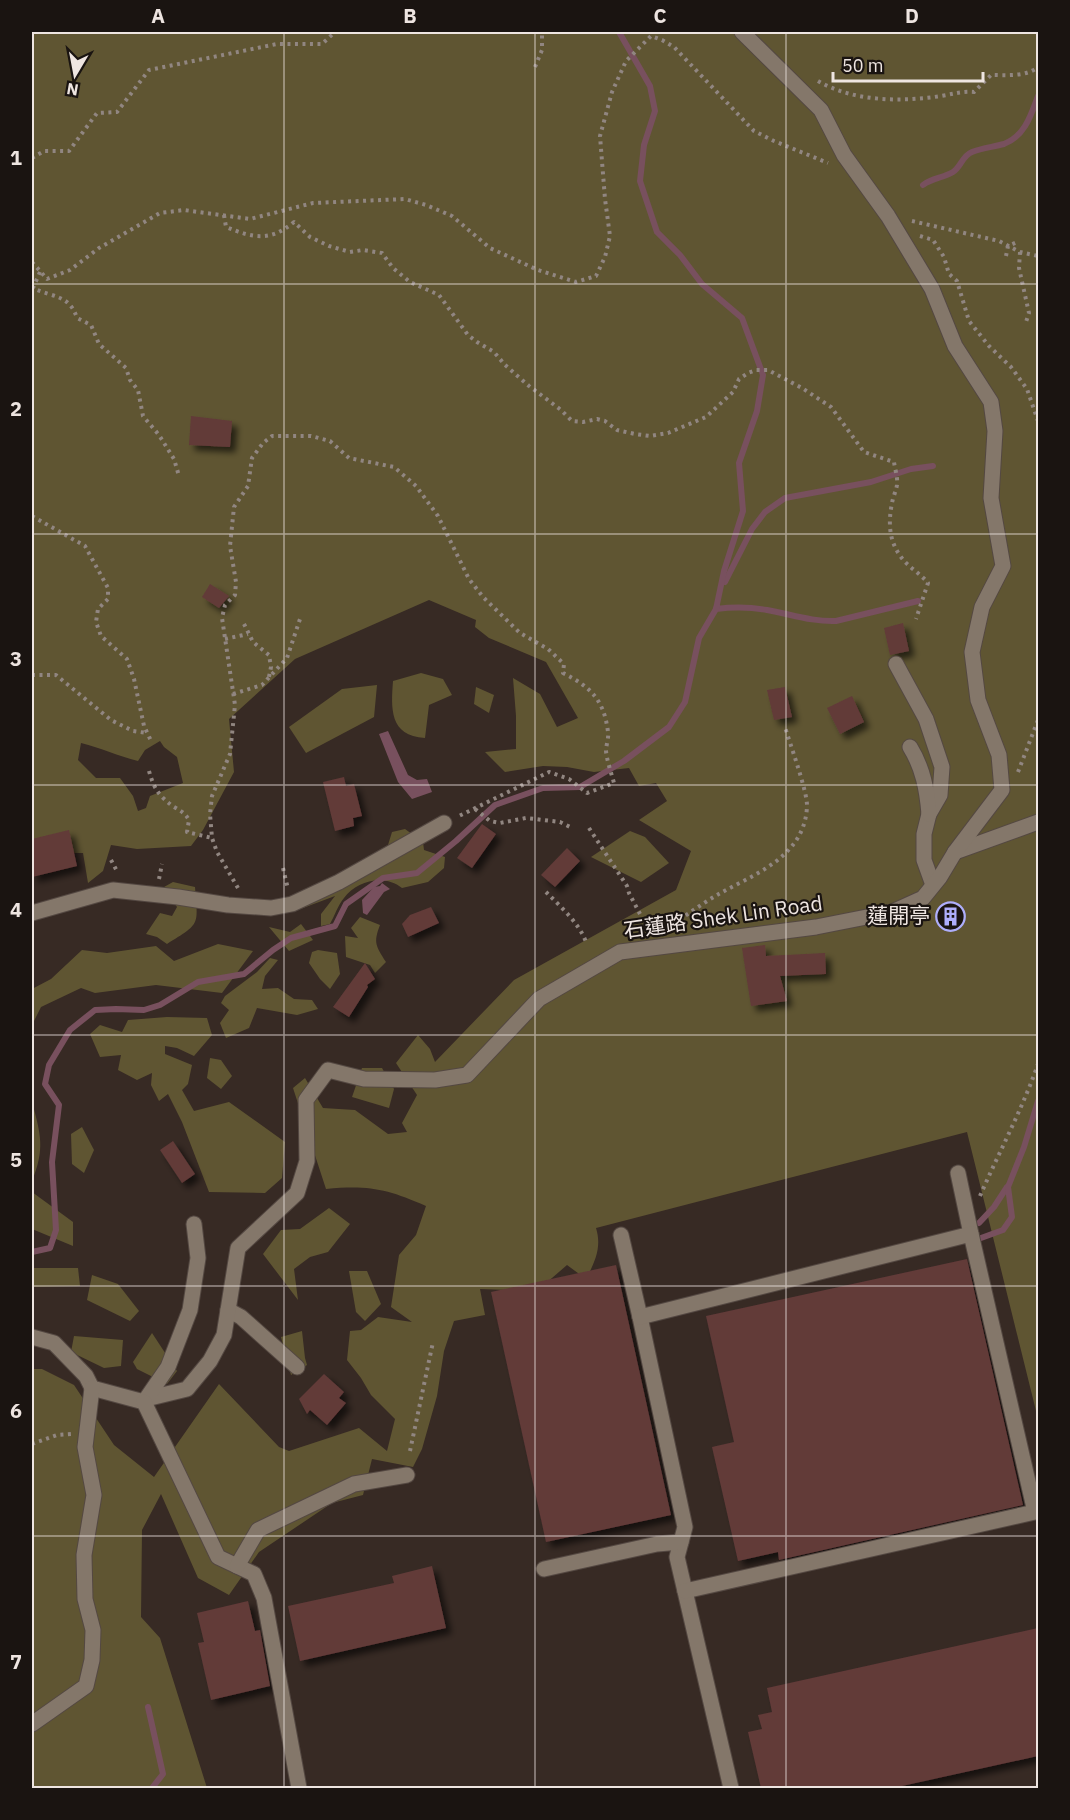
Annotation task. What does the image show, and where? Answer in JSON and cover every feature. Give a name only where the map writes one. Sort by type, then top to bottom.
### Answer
[{"type":"street","points":[[742,32],[821,110],[844,155],[888,216],[932,289],[955,346],[991,402],[994,431],[991,498],[1003,567],[982,607],[972,652],[978,700],[999,755],[1002,790]]},
{"type":"street","points":[[896,664],[926,719],[942,767],[940,795],[929,814],[924,834],[924,860],[933,885]]},
{"type":"street","points":[[910,747],[919,762],[927,790],[929,814]]},
{"type":"street","name":"石蓮路 Shek Lin Road","points":[[92,1388],[145,1400],[187,1389],[210,1361],[224,1335],[238,1248],[297,1193],[307,1161],[306,1100],[328,1070],[364,1079],[435,1080],[467,1075],[539,999],[620,952],[816,927],[892,912],[922,898],[1002,790]]},
{"type":"street","points":[[955,852],[1038,822]]},
{"type":"street","points":[[32,913],[113,890],[228,905],[271,908],[292,904],[339,882],[444,823]]},
{"type":"street","points":[[685,1591],[1035,1512],[958,1173]]},
{"type":"street","points":[[194,1224],[198,1258],[190,1311],[168,1367],[145,1400],[218,1557],[254,1574],[264,1598],[299,1788]]},
{"type":"street","points":[[640,1317],[970,1229]]},
{"type":"street","points":[[621,1235],[685,1527],[677,1557],[731,1788]]},
{"type":"street","points":[[228,1310],[241,1317],[297,1368]]},
{"type":"street","points":[[32,1337],[54,1342],[86,1376],[92,1388],[85,1447],[94,1495],[84,1555],[85,1599],[93,1630],[92,1660],[86,1686],[32,1724]]},
{"type":"street","points":[[237,1566],[258,1530],[354,1484],[407,1475]]},
{"type":"street","points":[[544,1569],[657,1544],[681,1542]]},
{"type":"path","points":[[32,158],[44,151],[69,151],[97,113],[117,112],[149,70],[277,44],[322,44],[335,32]]},
{"type":"path","points":[[535,67],[543,50],[542,32]]},
{"type":"path","points":[[32,262],[47,279],[70,270],[99,248],[160,213],[184,210],[250,219],[313,202],[405,198],[452,216],[490,248],[538,270],[576,282],[596,276],[605,257],[610,236],[600,136],[612,92],[626,61],[651,36],[674,47],[754,131],[834,165]]},
{"type":"path","points":[[811,76],[828,86],[855,95],[889,99],[943,96],[963,91],[974,92],[991,75],[1015,75],[1038,67]]},
{"type":"path","points":[[224,215],[225,227],[240,232],[266,237],[282,232],[294,222],[310,237],[329,246],[350,252],[363,250],[382,253],[393,268],[410,282],[439,295],[468,335],[494,352],[529,386],[572,421],[583,422],[597,419],[605,421],[617,430],[650,436],[668,433],[706,417],[733,392],[739,379],[756,370],[768,370],[802,388],[831,407],[864,452],[894,462],[897,484],[889,522],[891,540],[901,557],[928,583],[916,619]]},
{"type":"path","points":[[888,216],[999,241],[1020,252],[1038,256]]},
{"type":"path","points":[[888,216],[909,221],[920,236],[933,240],[944,257],[949,274],[957,281],[969,321],[989,346],[1011,367],[1027,389],[1038,421]]},
{"type":"path","points":[[1008,246],[1017,242]]},
{"type":"path","points":[[1006,256],[1008,246]]},
{"type":"path","points":[[1020,252],[1019,268],[1029,313],[1026,322]]},
{"type":"path","points":[[40,272],[33,288],[49,296],[61,297],[73,306],[77,318],[91,325],[99,344],[126,368],[130,380],[138,390],[144,416],[174,459],[179,476]]},
{"type":"path","points":[[247,906],[217,852],[212,838],[210,814],[212,796],[230,754],[233,736],[235,705],[222,618],[225,604],[234,595],[236,582],[230,546],[234,507],[248,486],[252,458],[263,443],[272,436],[311,436],[330,441],[349,458],[394,467],[416,486],[438,516],[469,579],[483,597],[520,633],[548,649],[564,664],[563,673],[583,682],[593,691],[602,711],[608,734],[606,750],[614,783],[587,793],[569,779],[549,772],[444,823]]},
{"type":"path","points":[[32,516],[85,546],[98,569],[108,588],[108,599],[98,609],[96,622],[101,636],[127,659],[134,679],[138,703],[152,743]]},
{"type":"path","points":[[233,694],[262,685],[287,658],[300,619]]},
{"type":"path","points":[[244,624],[253,642],[269,655],[271,667],[268,678]]},
{"type":"path","points":[[225,639],[248,634]]},
{"type":"path","points":[[32,675],[56,675],[111,720],[133,731],[148,733]]},
{"type":"path","points":[[1002,790],[1014,780],[1038,720]]},
{"type":"path","points":[[649,948],[657,935],[717,895],[769,868],[787,852],[804,828],[808,805],[785,727]]},
{"type":"path","points":[[149,771],[153,788],[186,814],[189,820],[187,832],[212,838]]},
{"type":"path","points":[[475,809],[490,821],[500,823],[526,818],[560,822],[572,828]]},
{"type":"path","points":[[589,828],[627,886],[640,914]]},
{"type":"path","points":[[283,868],[288,890]]},
{"type":"path","points":[[546,892],[564,910],[583,934],[586,942]]},
{"type":"path","points":[[970,1229],[998,1154],[1026,1100],[1038,1064]]},
{"type":"path","points":[[410,1451],[433,1342]]},
{"type":"path","points":[[32,1444],[57,1435],[87,1434]]},
{"type":"shaded area","points":[[32,32],[1038,32],[1038,1419],[967,1132],[596,1228],[597,1254],[586,1279],[567,1265],[537,1291],[480,1289],[485,1315],[454,1321],[444,1351],[437,1396],[422,1449],[413,1467],[372,1459],[363,1495],[332,1503],[259,1552],[229,1595],[198,1578],[161,1494],[142,1530],[141,1617],[160,1638],[207,1788],[32,1788],[32,1369],[42,1369],[74,1385],[114,1445],[154,1477],[219,1384],[279,1447],[289,1451],[359,1428],[387,1451],[395,1419],[371,1395],[347,1360],[350,1331],[361,1330],[378,1317],[412,1322],[391,1307],[399,1255],[416,1235],[426,1206],[378,1190],[326,1189],[293,1088],[305,1078],[323,1108],[355,1110],[388,1134],[407,1132],[402,1123],[417,1095],[396,1063],[418,1035],[430,1049],[435,1062],[514,980],[676,890],[691,851],[639,820],[667,801],[656,783],[639,786],[629,768],[594,772],[567,767],[543,766],[505,772],[485,752],[516,749],[513,678],[540,694],[557,727],[578,718],[546,662],[489,638],[475,627],[476,620],[429,600],[295,659],[229,719],[234,772],[203,830],[191,846],[137,849],[111,845],[103,871],[88,883],[83,853],[32,853]],"holes":[[[160,741],[177,757],[183,783],[150,796],[146,808],[138,811],[133,796],[120,778],[96,778],[78,760],[81,743],[138,761],[145,750]]]},
{"type":"shaded area","points":[[421,673],[443,679],[452,695],[429,705],[425,738],[413,736],[399,726],[395,719],[392,701],[393,681]]},
{"type":"shaded area","points":[[377,685],[374,717],[306,753],[289,727],[342,689]]},
{"type":"shaded area","points":[[476,687],[494,695],[489,713],[474,704]]},
{"type":"shaded area","points":[[388,731],[408,775],[417,780],[427,779],[432,792],[412,799],[398,782],[379,734]]},
{"type":"shaded area","points":[[405,829],[423,842],[424,850],[445,857],[444,868],[428,882],[402,888],[388,881],[364,883],[344,898],[330,924],[321,926],[321,914],[335,896],[295,911],[348,871],[388,845],[392,832]]},
{"type":"shaded area","points":[[630,831],[645,837],[669,863],[641,882],[591,857]]},
{"type":"shaded area","points":[[173,882],[195,887],[197,909],[192,927],[167,944],[157,937],[146,934],[160,913],[172,916],[177,907],[164,887]]},
{"type":"shaded area","points":[[382,883],[390,889],[384,892],[367,915],[363,913],[362,900],[374,887]]},
{"type":"shaded area","points":[[360,917],[380,925],[377,944],[386,962],[375,973],[370,965],[346,957],[345,936],[358,938],[351,928]]},
{"type":"shaded area","points":[[301,924],[313,940],[289,951],[269,927],[290,932]]},
{"type":"shaded area","points":[[218,944],[253,951],[222,993],[156,985],[95,993],[81,988],[41,1007],[32,1025],[32,989],[51,979],[82,950],[107,953],[156,946],[174,961]]},
{"type":"shaded area","points":[[318,950],[337,953],[340,974],[330,989],[309,963],[312,952]]},
{"type":"shaded area","points":[[270,958],[278,960],[265,976],[262,989],[278,988],[294,999],[312,1000],[318,1009],[297,1015],[257,1008],[249,1028],[226,1038],[220,1023],[229,1010],[221,1003],[225,996],[257,972]]},
{"type":"shaded area","points":[[167,1017],[207,1018],[212,1035],[194,1056],[177,1048],[165,1046],[165,1054],[192,1065],[188,1084],[182,1090],[194,1111],[229,1102],[285,1142],[282,1178],[265,1193],[209,1192],[182,1122],[168,1094],[159,1101],[151,1085],[152,1073],[137,1080],[118,1070],[121,1055],[100,1057],[90,1034],[100,1025],[122,1032],[128,1020]]},
{"type":"shaded area","points":[[210,1058],[221,1060],[232,1076],[221,1089],[207,1078]]},
{"type":"shaded area","points":[[362,1068],[382,1068],[394,1089],[389,1108],[352,1097]]},
{"type":"shaded area","points":[[32,1102],[38,1124],[40,1151],[32,1181]]},
{"type":"shaded area","points":[[82,1127],[94,1150],[84,1173],[72,1164],[71,1134]]},
{"type":"shaded area","points":[[32,1192],[73,1222],[73,1246],[32,1229]]},
{"type":"shaded area","points":[[329,1208],[350,1224],[328,1252],[310,1257],[294,1269],[298,1300],[263,1254],[281,1230],[300,1229]]},
{"type":"shaded area","points":[[32,1268],[78,1268],[80,1286],[32,1287]]},
{"type":"shaded area","points":[[349,1271],[367,1271],[381,1304],[365,1321],[356,1312]]},
{"type":"shaded area","points":[[92,1275],[118,1284],[139,1311],[130,1321],[87,1300]]},
{"type":"shaded area","points":[[302,1331],[307,1365],[291,1375],[281,1337]]},
{"type":"shaded area","points":[[152,1333],[177,1371],[167,1384],[137,1369],[133,1362]]},
{"type":"shaded area","points":[[74,1336],[123,1340],[121,1366],[104,1368],[71,1352]]},
{"type":"building","points":[[191,416],[232,421],[230,447],[189,445]]},
{"type":"building","points":[[210,584],[229,596],[219,608],[202,597]]},
{"type":"building","points":[[903,623],[909,651],[890,655],[884,628]]},
{"type":"building","points":[[785,687],[792,717],[774,720],[767,690]]},
{"type":"building","points":[[852,696],[864,722],[840,734],[827,708]]},
{"type":"building","points":[[344,777],[346,786],[354,784],[362,816],[353,818],[354,826],[335,831],[323,782]]},
{"type":"building","points":[[482,824],[496,834],[472,868],[457,858]]},
{"type":"building","points":[[69,830],[77,866],[32,877],[32,839]]},
{"type":"building","points":[[567,848],[580,861],[555,887],[541,875]]},
{"type":"building","points":[[431,907],[439,923],[408,937],[402,924],[410,915]]},
{"type":"building","points":[[765,945],[766,956],[825,953],[826,974],[780,976],[787,1001],[751,1006],[742,948]]},
{"type":"building","points":[[365,963],[375,979],[367,985],[368,987],[349,1017],[333,1007]]},
{"type":"building","points":[[173,1141],[195,1174],[182,1183],[160,1150]]},
{"type":"building","points":[[967,1259],[1023,1505],[779,1560],[778,1552],[738,1561],[712,1447],[734,1442],[706,1316]]},
{"type":"building","points":[[616,1265],[671,1515],[546,1542],[491,1292]]},
{"type":"building","points":[[324,1374],[344,1392],[339,1398],[346,1403],[327,1425],[310,1410],[307,1414],[299,1399]]},
{"type":"building","points":[[432,1566],[446,1628],[300,1661],[288,1606],[394,1583],[392,1576]]},
{"type":"building","points":[[248,1601],[255,1631],[260,1630],[270,1686],[211,1700],[198,1643],[204,1642],[197,1613]]},
{"type":"building","points":[[1038,1628],[1038,1756],[893,1788],[761,1788],[748,1732],[762,1729],[758,1715],[772,1712],[767,1688]]},
{"type":"waterway","points":[[32,1252],[50,1248],[56,1230],[52,1162],[59,1105],[45,1084],[49,1065],[70,1030],[95,1010],[144,1010],[160,1005],[198,982],[244,974],[291,938],[335,926],[346,904],[383,878],[417,873],[495,805],[543,788],[580,787],[624,761],[669,727],[685,702],[699,638],[716,609],[724,571],[743,511],[739,463],[757,411],[763,375],[742,318],[702,284],[680,255],[657,232],[640,181],[644,145],[655,111],[650,86],[619,32]]},
{"type":"waterway","points":[[923,185],[953,172],[972,152],[1004,144],[1017,136],[1026,124],[1038,96]]},
{"type":"waterway","points":[[725,582],[752,529],[765,512],[785,498],[871,482],[911,469],[933,466]]},
{"type":"waterway","points":[[717,606],[716,609],[754,608],[810,619],[836,621],[918,601]]},
{"type":"waterway","points":[[981,1238],[1003,1230],[1012,1217],[1008,1187],[1024,1147],[1038,1101]]},
{"type":"waterway","points":[[979,1223],[994,1207],[1007,1187]]},
{"type":"waterway","points":[[148,1707],[163,1774],[152,1788]]},
{"type":"place","name":"蓮開亭","points":[[951,916]]}]
